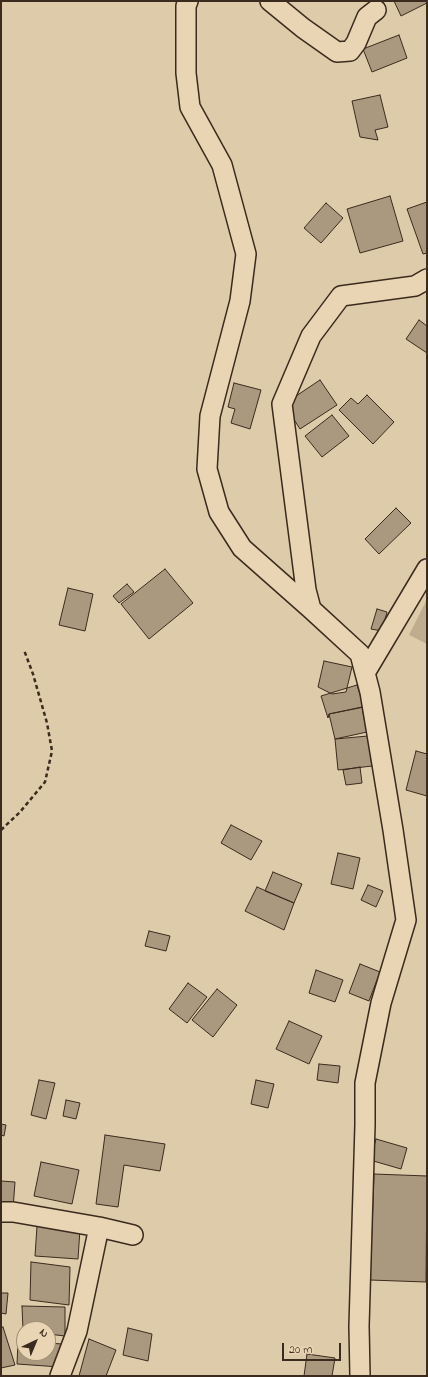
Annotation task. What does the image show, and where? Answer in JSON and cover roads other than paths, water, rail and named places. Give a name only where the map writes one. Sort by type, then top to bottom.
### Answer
[{"type":"street","points":[[188,1],[186,6],[186,73],[190,107],[222,165],[246,254],[240,301],[210,416],[207,469],[219,512],[242,548],[360,654],[370,692],[394,830],[406,920],[381,1003],[365,1083],[359,1326],[360,1376]]},
{"type":"street","points":[[270,1],[303,28],[337,52],[350,51],[356,43],[367,17],[376,10]]},
{"type":"street","points":[[311,609],[306,590],[282,404],[311,336],[341,296],[415,286],[427,279]]},
{"type":"street","points":[[365,673],[427,569]]},
{"type":"street","points":[[1,1212],[12,1212],[99,1227],[133,1235]]},
{"type":"street","points":[[60,1376],[77,1331],[99,1227]]}]
